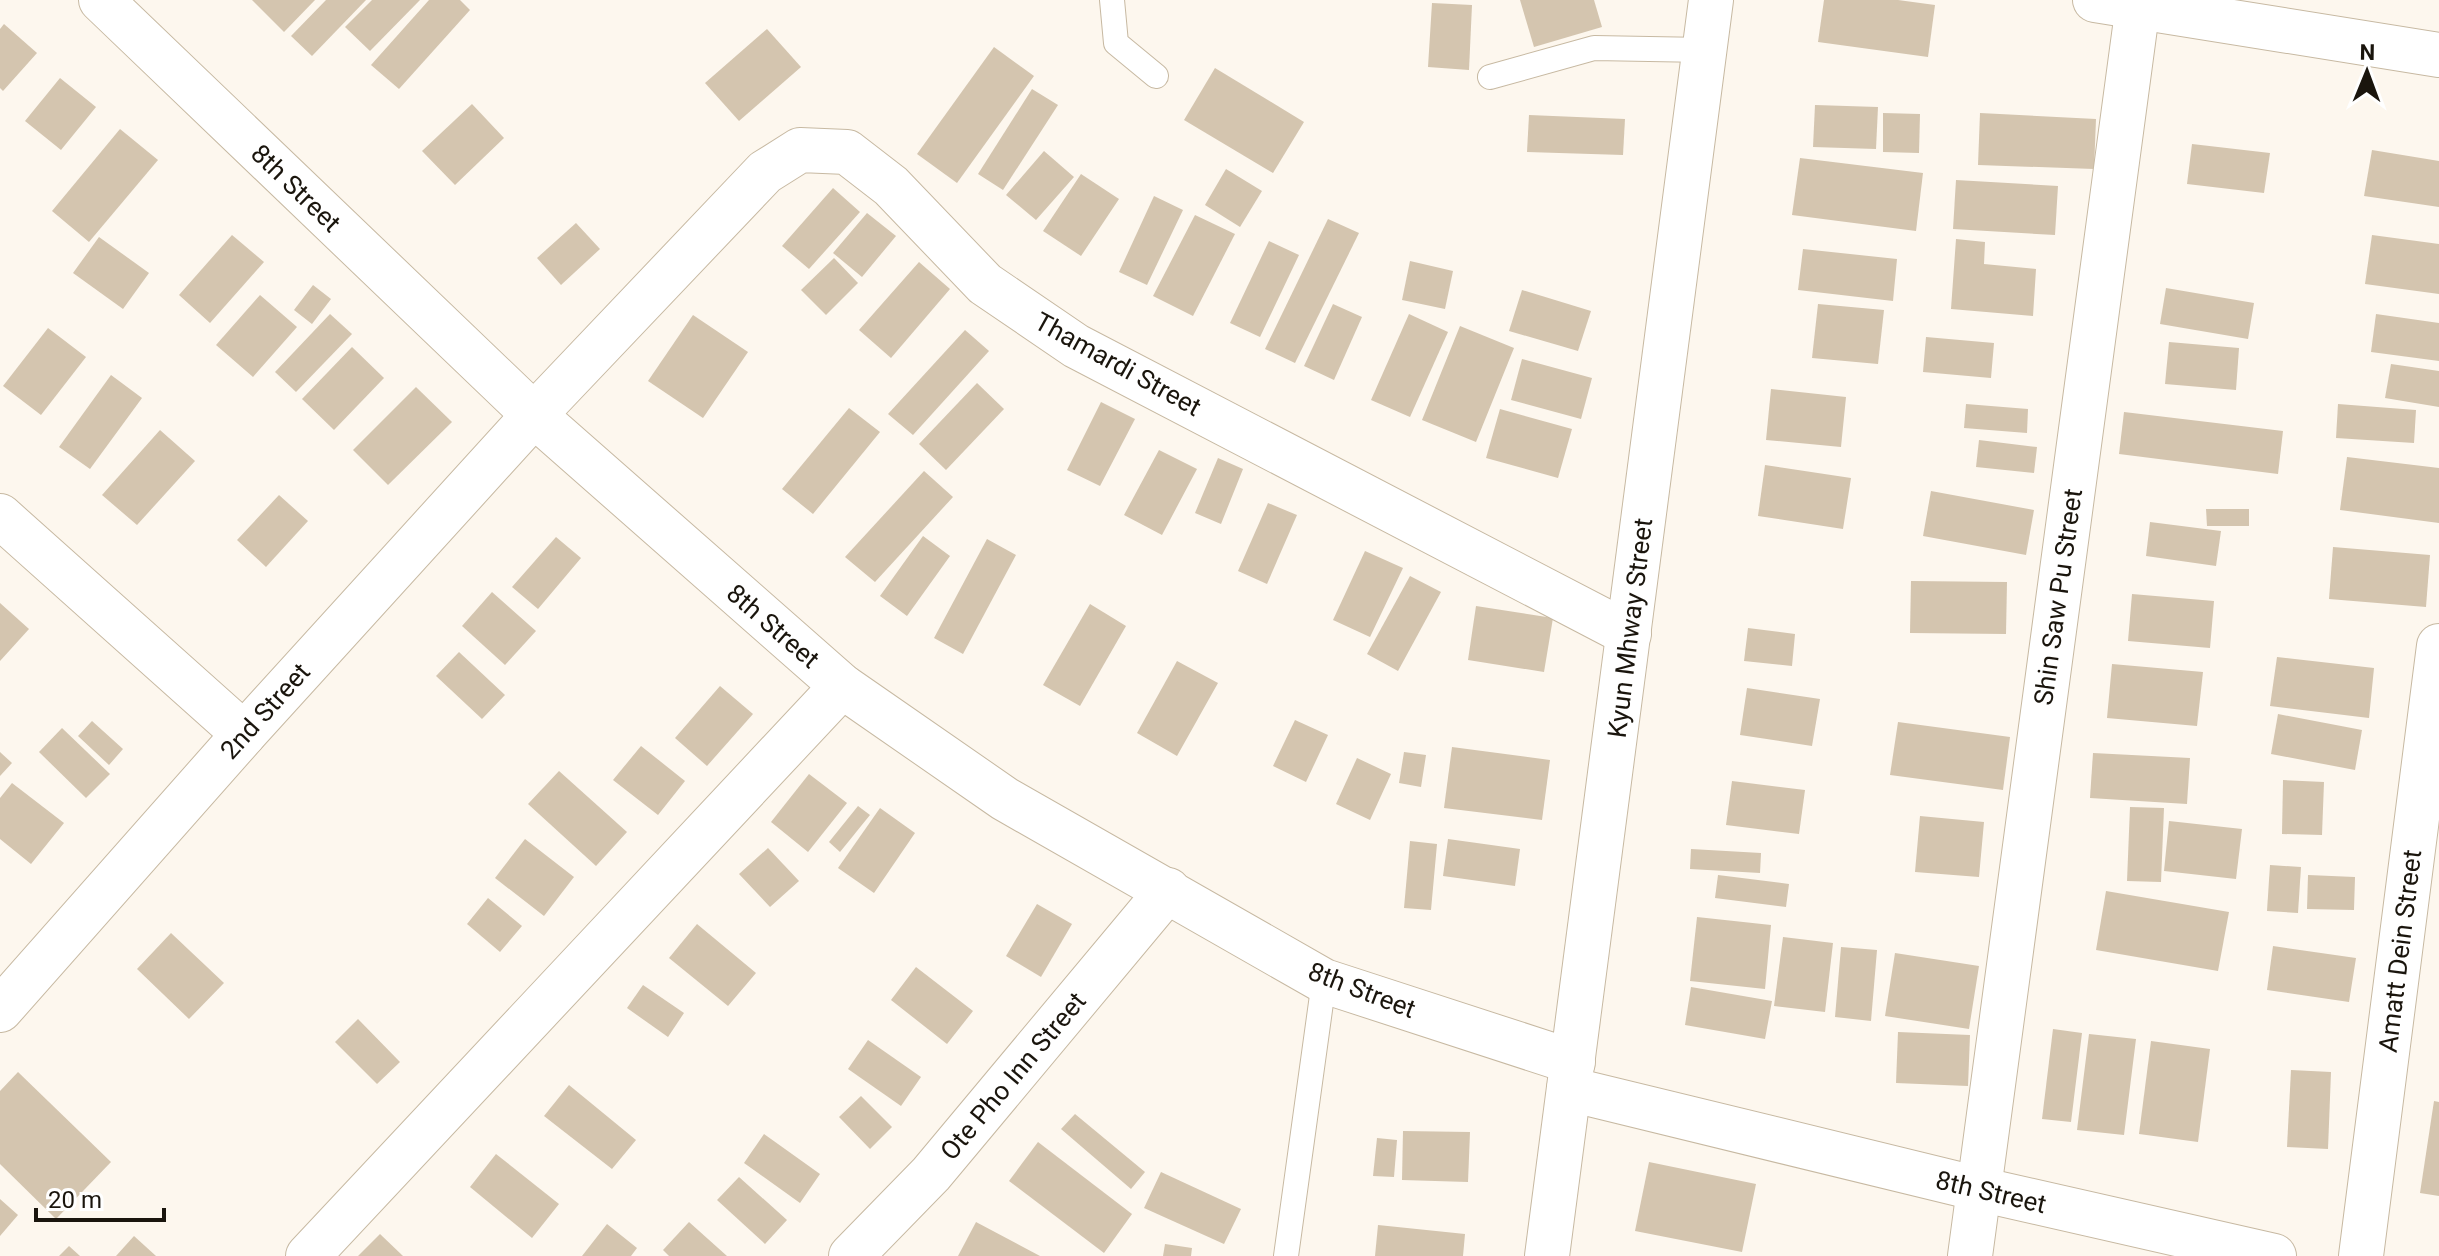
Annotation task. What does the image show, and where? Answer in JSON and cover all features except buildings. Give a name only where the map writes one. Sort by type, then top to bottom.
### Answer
[{"type":"street","name":"8th Street","points":[[101,0],[534,415],[842,686],[1005,799],[1324,981],[1571,1076],[1979,1189],[2274,1256]]},
{"type":"street","name":"Kyun Mhway Street","points":[[1547,1256],[1711,0]]},
{"type":"street","points":[[2095,0],[2439,55]]},
{"type":"street","name":"Shin Saw Pu Street","points":[[1970,1256],[2138,5]]},
{"type":"street","name":"Thamardi Street","points":[[534,415],[765,172],[800,150],[847,152],[891,186],[985,284],[1076,346],[1629,634]]},
{"type":"street","name":"2nd Street","points":[[0,1010],[244,734],[534,415]]},
{"type":"street","points":[[0,516],[244,734]]},
{"type":"street","name":"Amatt Dein Street","points":[[2361,1256],[2439,646]]},
{"type":"street","points":[[308,1256],[842,686]]},
{"type":"street","name":"Ote Pho Inn Street","points":[[864,1252],[1168,890]]},
{"type":"lane","points":[[1112,0],[1116,43],[1156,76]]},
{"type":"lane","points":[[1490,77],[1594,48],[1705,50]]},
{"type":"lane","points":[[1286,1256],[1324,981]]}]
